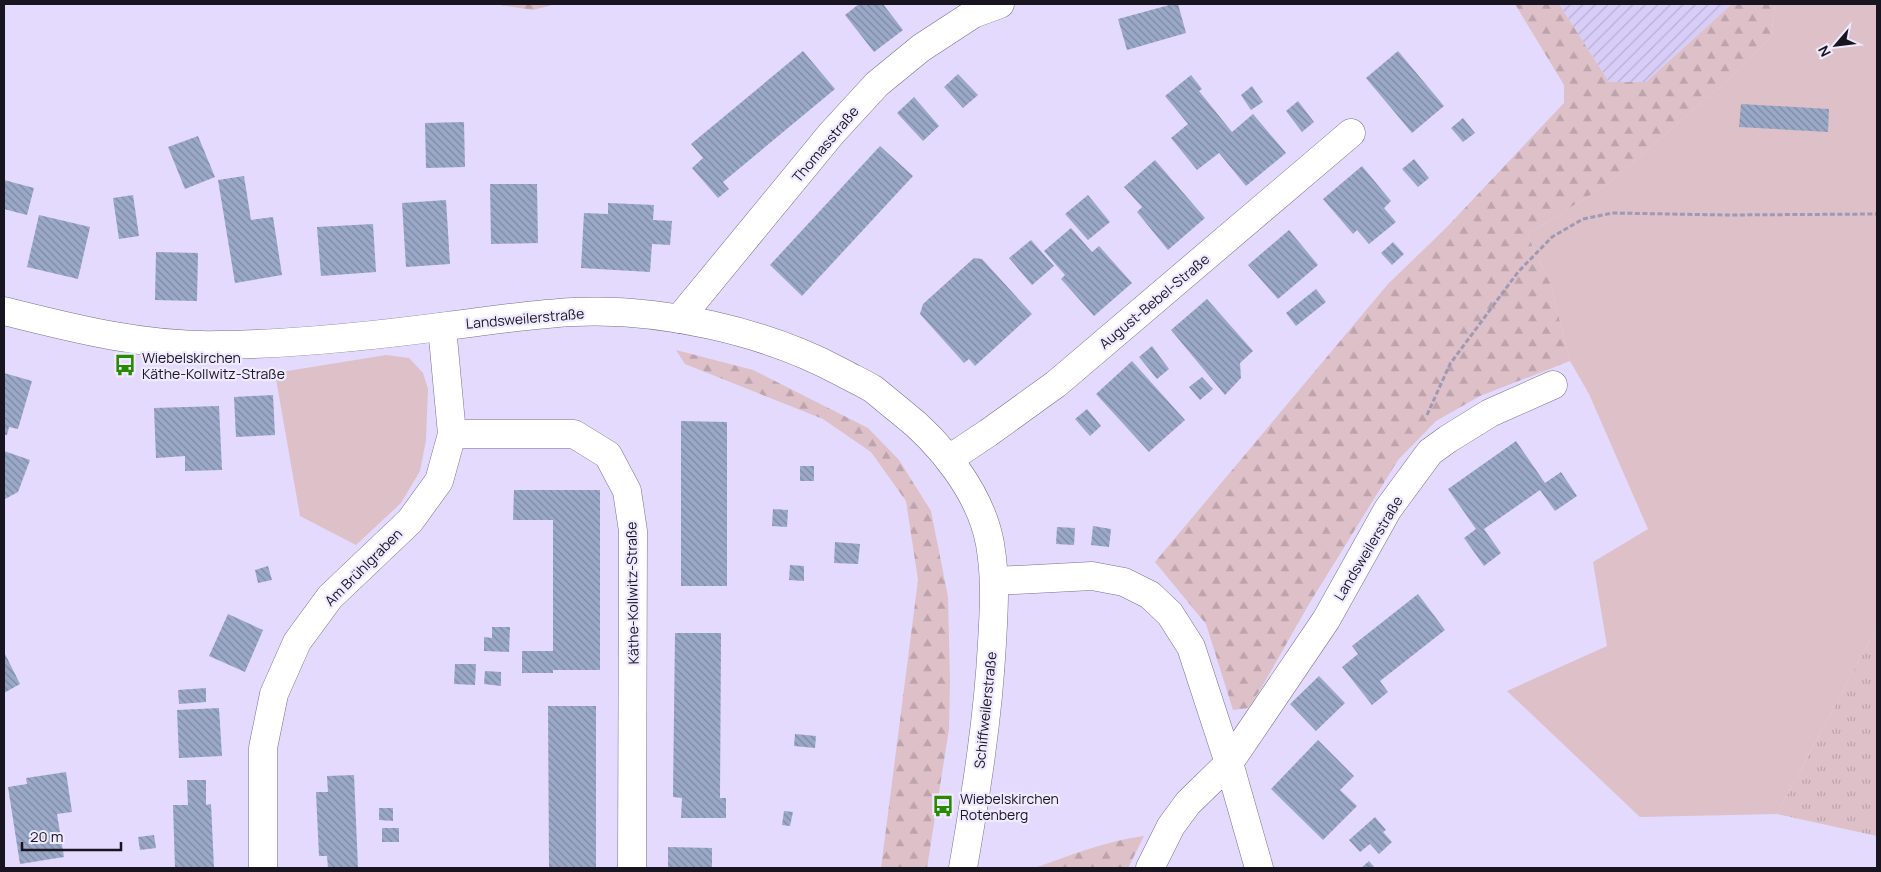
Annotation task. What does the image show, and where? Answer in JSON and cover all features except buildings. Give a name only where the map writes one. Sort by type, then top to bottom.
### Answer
[{"type":"street","name":"Thomasstraße","points":[[679,319],[831,134],[877,84],[922,48],[973,14],[1000,4]]},
{"type":"street","name":"August-Bebel-Straße","points":[[949,459],[1056,384],[1351,133]]},
{"type":"street","name":"Landsweilerstraße","points":[[4,311],[73,329],[118,338],[218,345],[299,341],[511,317],[576,312],[630,314],[679,319],[750,335],[818,360],[872,388],[914,422],[949,459],[966,485],[990,539],[996,581]]},
{"type":"street","name":"Am Brühlgraben","points":[[263,868],[263,748],[274,694],[297,642],[330,598],[410,521],[439,481],[452,434],[442,326]]},
{"type":"street","name":"Landsweilerstraße","points":[[1150,868],[1176,818],[1188,803],[1229,763],[1326,620],[1388,509],[1430,452],[1448,438],[1490,413],[1553,385]]},
{"type":"street","name":"Käthe-Kollwitz-Straße","points":[[452,434],[574,434],[608,455],[627,491],[633,530],[632,868]]},
{"type":"street","points":[[996,581],[1092,576],[1124,582],[1150,595],[1170,614],[1191,647],[1229,763],[1259,868]]},
{"type":"street","name":"Schiffweilerstraße","points":[[963,868],[981,764],[990,673],[996,581]]},
{"type":"path","points":[[1430,452],[1427,415],[1450,364],[1518,272],[1552,237],[1583,220],[1612,213],[1728,215],[1877,214]]},
{"type":"shaded area","points":[[1559,4],[1732,4],[1646,82],[1609,82]]},
{"type":"green space","points":[[494,4],[556,4],[533,10]]},
{"type":"green space","points":[[1515,4],[1559,4],[1609,82],[1646,82],[1732,4],[1775,4],[1771,37],[1736,73],[1605,186],[1528,234],[1536,255],[1549,278],[1570,361],[1480,396],[1436,421],[1398,460],[1309,604],[1260,690],[1248,708],[1233,710],[1206,624],[1155,562],[1388,284],[1446,228],[1564,103],[1564,85]]},
{"type":"green space","points":[[1775,4],[1877,4],[1877,627],[1777,814],[1640,817],[1507,691],[1607,646],[1593,562],[1648,529],[1589,394],[1570,361],[1549,278],[1536,255],[1528,234],[1605,186],[1736,73],[1771,37]]},
{"type":"green space","points":[[676,350],[753,370],[868,428],[899,460],[931,511],[948,597],[950,681],[949,729],[927,868],[881,868],[918,580],[906,501],[871,452],[823,419],[685,364]]},
{"type":"green space","points":[[386,355],[409,358],[423,373],[428,389],[426,440],[420,471],[401,503],[356,545],[300,516],[275,373]]},
{"type":"green space","points":[[1877,627],[1877,836],[1777,814]]},
{"type":"green space","points":[[1144,836],[1128,868],[1035,868],[1102,845]]},
{"type":"place","name":"Wiebelskirchen Käthe-Kollwitz-Straße","points":[[125,365]]},
{"type":"place","name":"Wiebelskirchen Rotenberg","points":[[943,806]]}]
